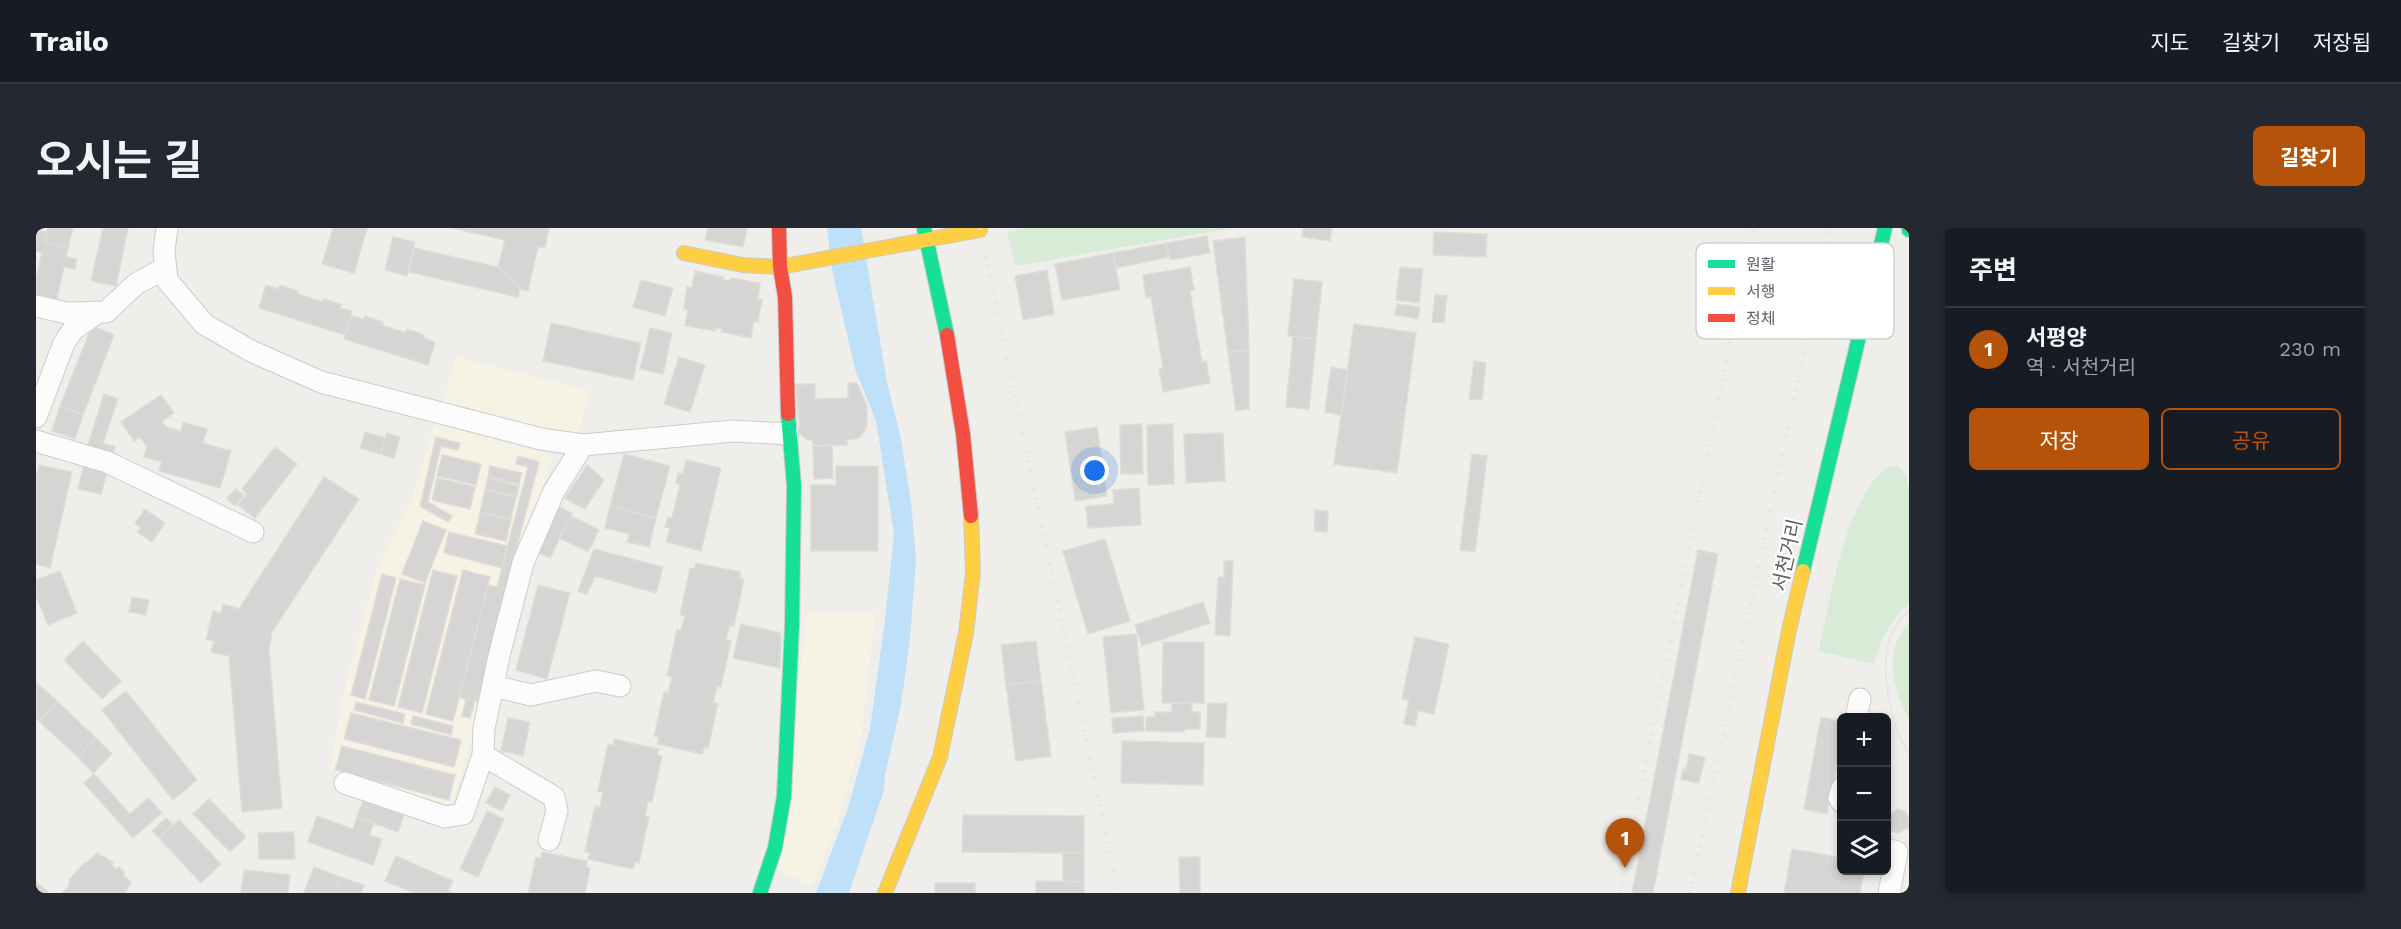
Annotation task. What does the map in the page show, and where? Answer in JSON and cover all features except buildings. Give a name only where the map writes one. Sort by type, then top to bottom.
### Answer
[{"type":"street","points":[[167,228],[164,251],[167,280],[204,324],[251,351],[321,382],[541,439],[583,445],[733,431],[788,435]]},
{"type":"street","points":[[759,893],[776,848],[784,796],[793,567],[794,486],[788,435],[785,297],[780,267],[779,228]]},
{"type":"street","name":"서천거리","points":[[1881,243],[1885,228]]},
{"type":"street","points":[[684,253],[742,265],[780,267],[888,247],[925,234],[980,230]]},
{"type":"street","points":[[885,893],[940,757],[966,633],[973,572],[971,502],[963,434],[950,347],[925,234]]},
{"type":"street","points":[[36,306],[67,313],[105,312],[136,284],[165,268]]},
{"type":"street","points":[[36,417],[64,343],[73,330],[98,312]]},
{"type":"street","name":"서천거리","points":[[1738,893],[1789,630],[1858,339]]},
{"type":"street","points":[[36,441],[107,462],[253,532]]},
{"type":"street","points":[[345,783],[445,817],[463,814],[483,755],[484,728],[493,686],[527,554],[554,491],[583,445]]},
{"type":"street","points":[[493,686],[531,695],[596,681],[620,686]]},
{"type":"street","points":[[483,755],[554,797],[557,811],[549,840]]},
{"type":"street","points":[[1889,893],[1897,852],[1891,850]]},
{"type":"shaded area","points":[[456,357],[590,391],[577,438],[443,401]]},
{"type":"shaded area","points":[[435,423],[552,456],[528,548],[452,805],[330,771],[344,693],[376,572],[413,496]]},
{"type":"shaded area","points":[[807,612],[875,614],[861,738],[834,834],[812,886],[780,870]]},
{"type":"green space","points":[[1025,228],[1232,228],[1016,266],[1007,232]]},
{"type":"green space","points":[[1891,466],[1898,466],[1905,474],[1909,489],[1909,604],[1896,616],[1887,631],[1874,664],[1819,651],[1842,550],[1852,522],[1863,497],[1876,478]]},
{"type":"green space","points":[[1909,621],[1909,720],[1898,694],[1893,657],[1901,633]]},
{"type":"water","points":[[827,228],[861,228],[887,382],[901,439],[911,502],[916,559],[910,639],[901,705],[885,775],[884,790],[849,893],[816,893],[848,808],[870,729],[894,534],[876,421],[855,369],[832,270]]},
{"type":"tram line","points":[[1909,610],[1897,624],[1889,641],[1886,668],[1892,715],[1909,754]]},
{"type":"railway","points":[[980,228],[1118,893]]},
{"type":"railway","points":[[1750,243],[1753,228]]},
{"type":"railway","points":[[1827,243],[1830,228]]},
{"type":"railway","points":[[1620,893],[1731,339]]},
{"type":"railway","points":[[1690,893],[1807,339]]},
{"type":"traffic: fast","points":[[924,228],[947,335]]},
{"type":"traffic: fast","points":[[1881,243],[1885,228]]},
{"type":"traffic: fast","points":[[1803,571],[1858,339]]},
{"type":"traffic: fast","points":[[760,893],[775,848],[784,796],[792,626],[794,486],[788,414]]},
{"type":"traffic: slow","points":[[684,253],[742,265],[780,267],[980,230]]},
{"type":"traffic: slow","points":[[885,893],[940,757],[966,633],[973,572],[971,516]]},
{"type":"traffic: slow","points":[[1738,893],[1789,630],[1803,571]]},
{"type":"traffic: jam","points":[[779,228],[780,267],[785,297],[788,414]]},
{"type":"traffic: jam","points":[[947,335],[963,434],[971,516]]},
{"type":"place","name":"서평양","points":[[1625,868]]}]
